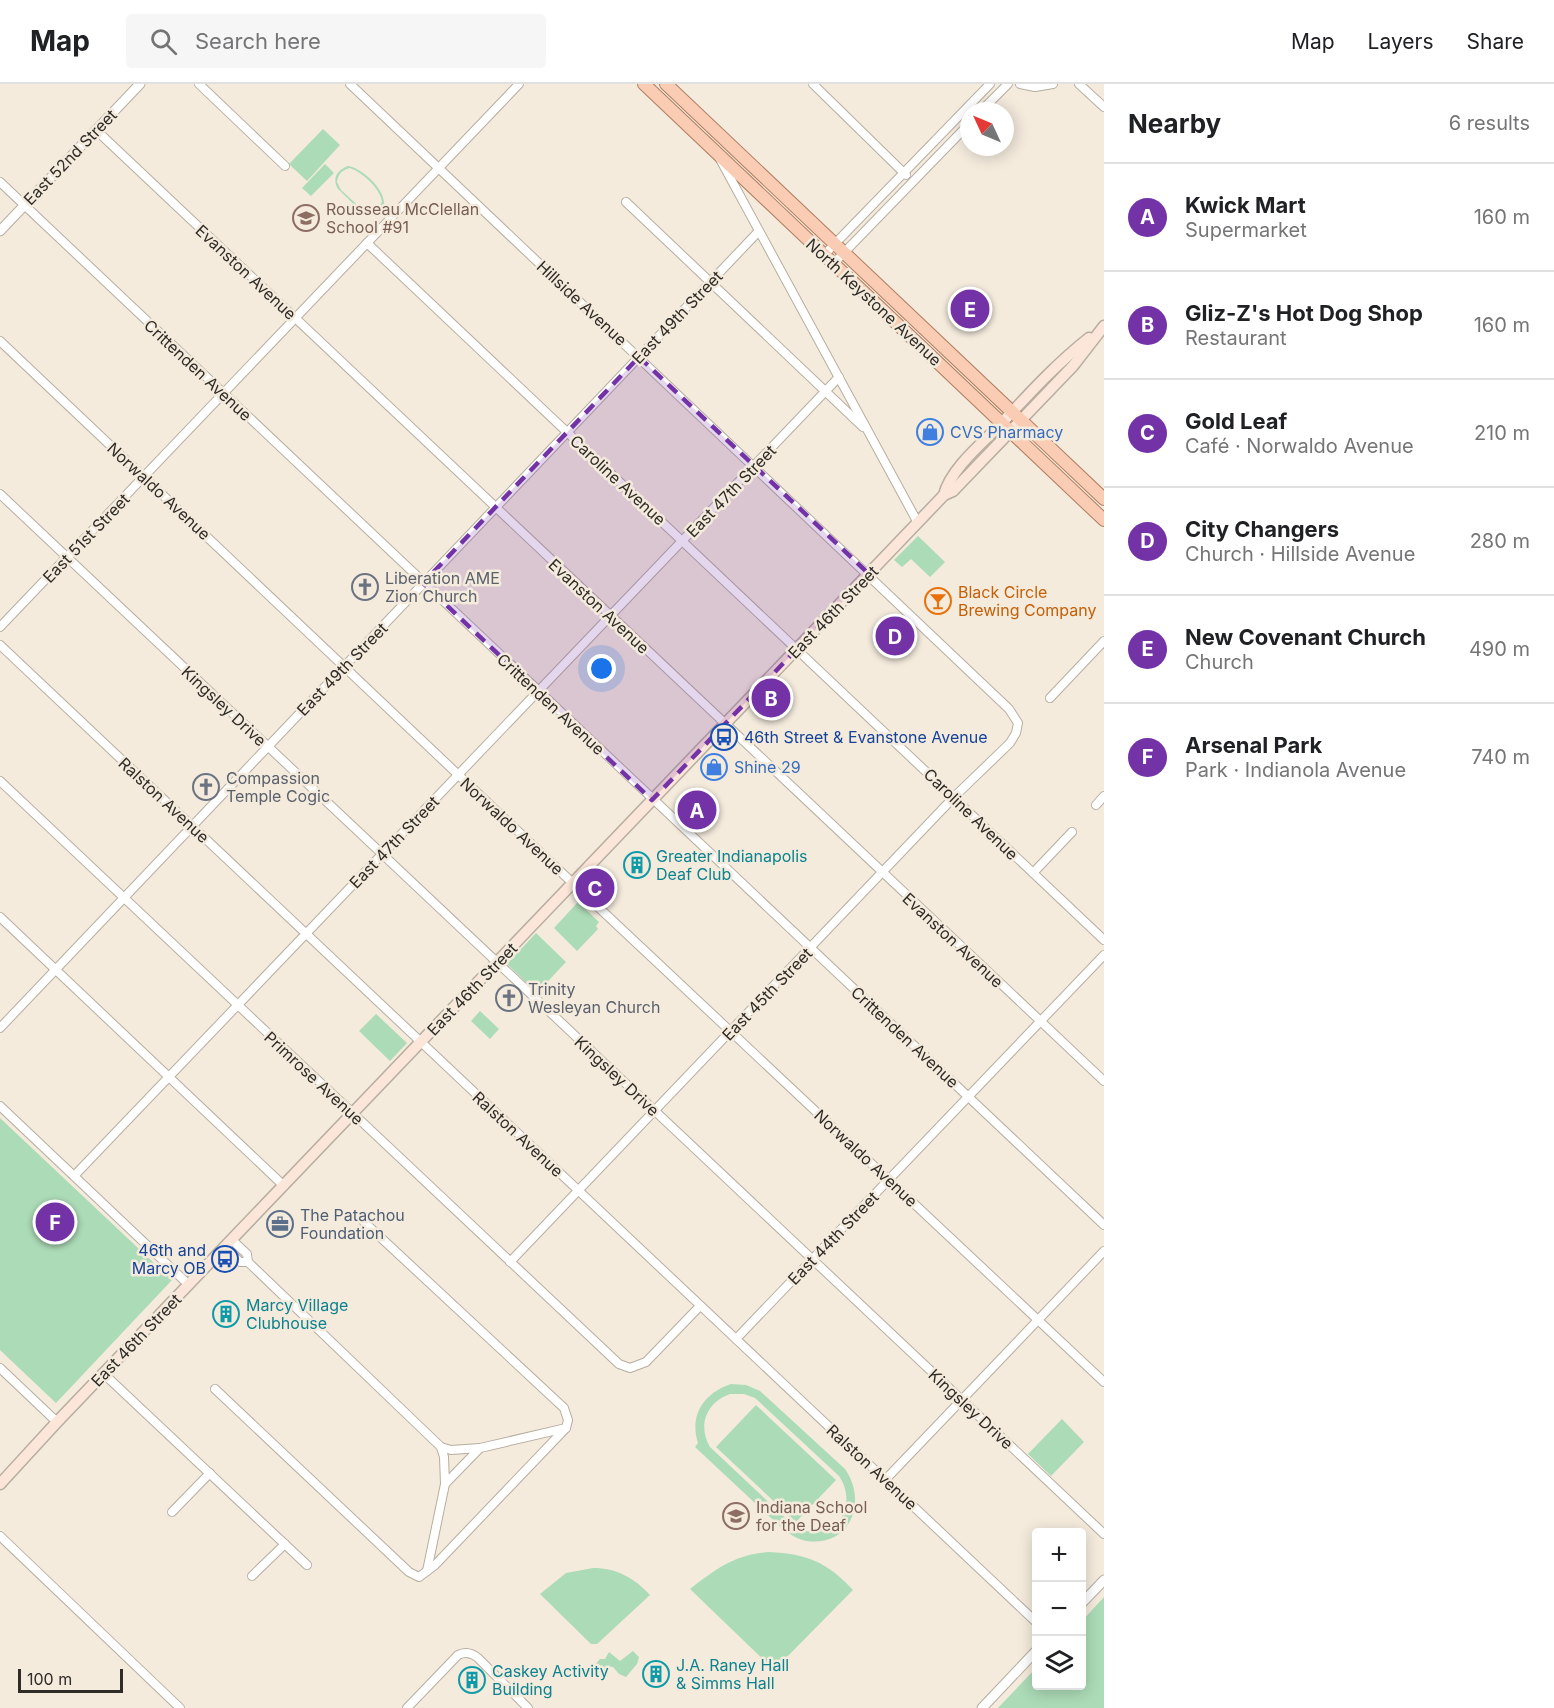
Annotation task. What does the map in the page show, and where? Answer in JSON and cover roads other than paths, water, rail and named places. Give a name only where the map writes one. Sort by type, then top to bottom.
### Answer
[{"type":"main road","name":"North Keystone Avenue","points":[[644,84],[1104,520]]},
{"type":"main road","name":"North Keystone Avenue","points":[[666,84],[1104,499]]},
{"type":"main road","name":"East 46th Street","points":[[0,1484],[918,523],[944,495],[947,485],[963,465],[1073,366],[1104,326]]},
{"type":"street","name":"East 52nd Street","points":[[0,231],[140,84]]},
{"type":"street","points":[[199,84],[285,166]]},
{"type":"street","name":"Hillside Avenue","points":[[350,84],[1010,709],[1018,723]]},
{"type":"street","name":"East 51st Street","points":[[0,627],[519,84]]},
{"type":"street","points":[[813,84],[912,182]]},
{"type":"street","points":[[828,259],[903,173],[990,84]]},
{"type":"street","points":[[990,102],[1008,84]]},
{"type":"street","points":[[1020,84],[1035,87],[1053,84]]},
{"type":"street","points":[[1079,84],[1104,107]]},
{"type":"street","name":"Evanston Avenue","points":[[96,130],[1104,1081]]},
{"type":"street","points":[[828,259],[912,182],[960,133]]},
{"type":"street","points":[[716,153],[918,523]]},
{"type":"street","name":"Crittenden Avenue","points":[[0,182],[1104,1225]]},
{"type":"street","points":[[626,202],[867,430]]},
{"type":"street","name":"East 49th Street","points":[[0,1028],[758,232]]},
{"type":"street","name":"Caroline Avenue","points":[[367,243],[1104,940]]},
{"type":"street","name":"Norwaldo Avenue","points":[[0,341],[1104,1382]]},
{"type":"street","name":"East 47th Street","points":[[74,1176],[839,377]]},
{"type":"street","name":"Kingsley Drive","points":[[0,494],[1104,1534]]},
{"type":"street","points":[[1050,698],[1104,641]]},
{"type":"street","name":"Ralston Avenue","points":[[0,645],[1032,1618]]},
{"type":"street","name":"East 45th Street","points":[[510,1262],[954,797],[1012,740],[1018,723]]},
{"type":"street","name":"Primrose Avenue","points":[[0,781],[616,1362],[625,1367],[633,1367],[646,1362],[700,1306]]},
{"type":"street","points":[[1095,805],[1104,796]]},
{"type":"street","points":[[1033,873],[1072,832]]},
{"type":"street","points":[[0,917],[284,1186]]},
{"type":"street","name":"East 44th Street","points":[[736,1339],[1104,955]]},
{"type":"street","points":[[0,1106],[189,1285]]},
{"type":"street","points":[[215,1389],[409,1572],[419,1576],[435,1565],[566,1428],[568,1420],[564,1408],[364,1222]]},
{"type":"street","points":[[228,1244],[240,1262],[248,1262],[441,1447],[451,1450],[480,1448],[566,1428]]},
{"type":"street","points":[[885,1480],[1104,1251]]},
{"type":"street","points":[[0,1368],[57,1422]]},
{"type":"street","points":[[104,1374],[307,1565]]},
{"type":"street","points":[[427,1571],[445,1484],[444,1457],[441,1447]]},
{"type":"street","points":[[445,1484],[480,1448]]},
{"type":"street","points":[[172,1512],[210,1473]]},
{"type":"street","points":[[0,1536],[180,1708]]},
{"type":"street","points":[[252,1576],[285,1544]]},
{"type":"street","points":[[1086,1600],[1104,1580]]},
{"type":"street","points":[[407,1708],[463,1652],[478,1658],[528,1708]]},
{"type":"street","points":[[982,1708],[1032,1655]]},
{"type":"place","name":"Rousseau McClellan School #91","points":[[306,218]]},
{"type":"place","name":"New Covenant Church","points":[[970,309]]},
{"type":"place","name":"CVS Pharmacy","points":[[930,432]]},
{"type":"place","name":"Liberation AME Zion Church","points":[[365,587]]},
{"type":"place","name":"Black Circle Brewing Company","points":[[938,601]]},
{"type":"place","name":"City Changers","points":[[895,636]]},
{"type":"place","name":"Gliz-Z's Hot Dog Shop","points":[[771,698]]},
{"type":"place","name":"46th Street & Evanstone Avenue","points":[[724,737]]},
{"type":"place","name":"Shine 29","points":[[714,767]]},
{"type":"place","name":"Compassion Temple Cogic","points":[[206,787]]},
{"type":"place","name":"Kwick Mart","points":[[697,810]]},
{"type":"place","name":"Greater Indianapolis Deaf Club","points":[[637,865]]},
{"type":"place","name":"Gold Leaf","points":[[595,888]]},
{"type":"place","name":"Trinity Wesleyan Church","points":[[509,998]]},
{"type":"place","name":"Arsenal Park","points":[[55,1222]]},
{"type":"place","name":"The Patachou Foundation","points":[[280,1224]]},
{"type":"place","name":"46th and Marcy OB","points":[[225,1259]]},
{"type":"place","name":"Marcy Village Clubhouse","points":[[226,1314]]},
{"type":"place","name":"Indiana School for the Deaf","points":[[736,1516]]},
{"type":"place","name":"J.A. Raney Hall & Simms Hall","points":[[656,1674]]},
{"type":"place","name":"Caskey Activity Building","points":[[472,1680]]}]
